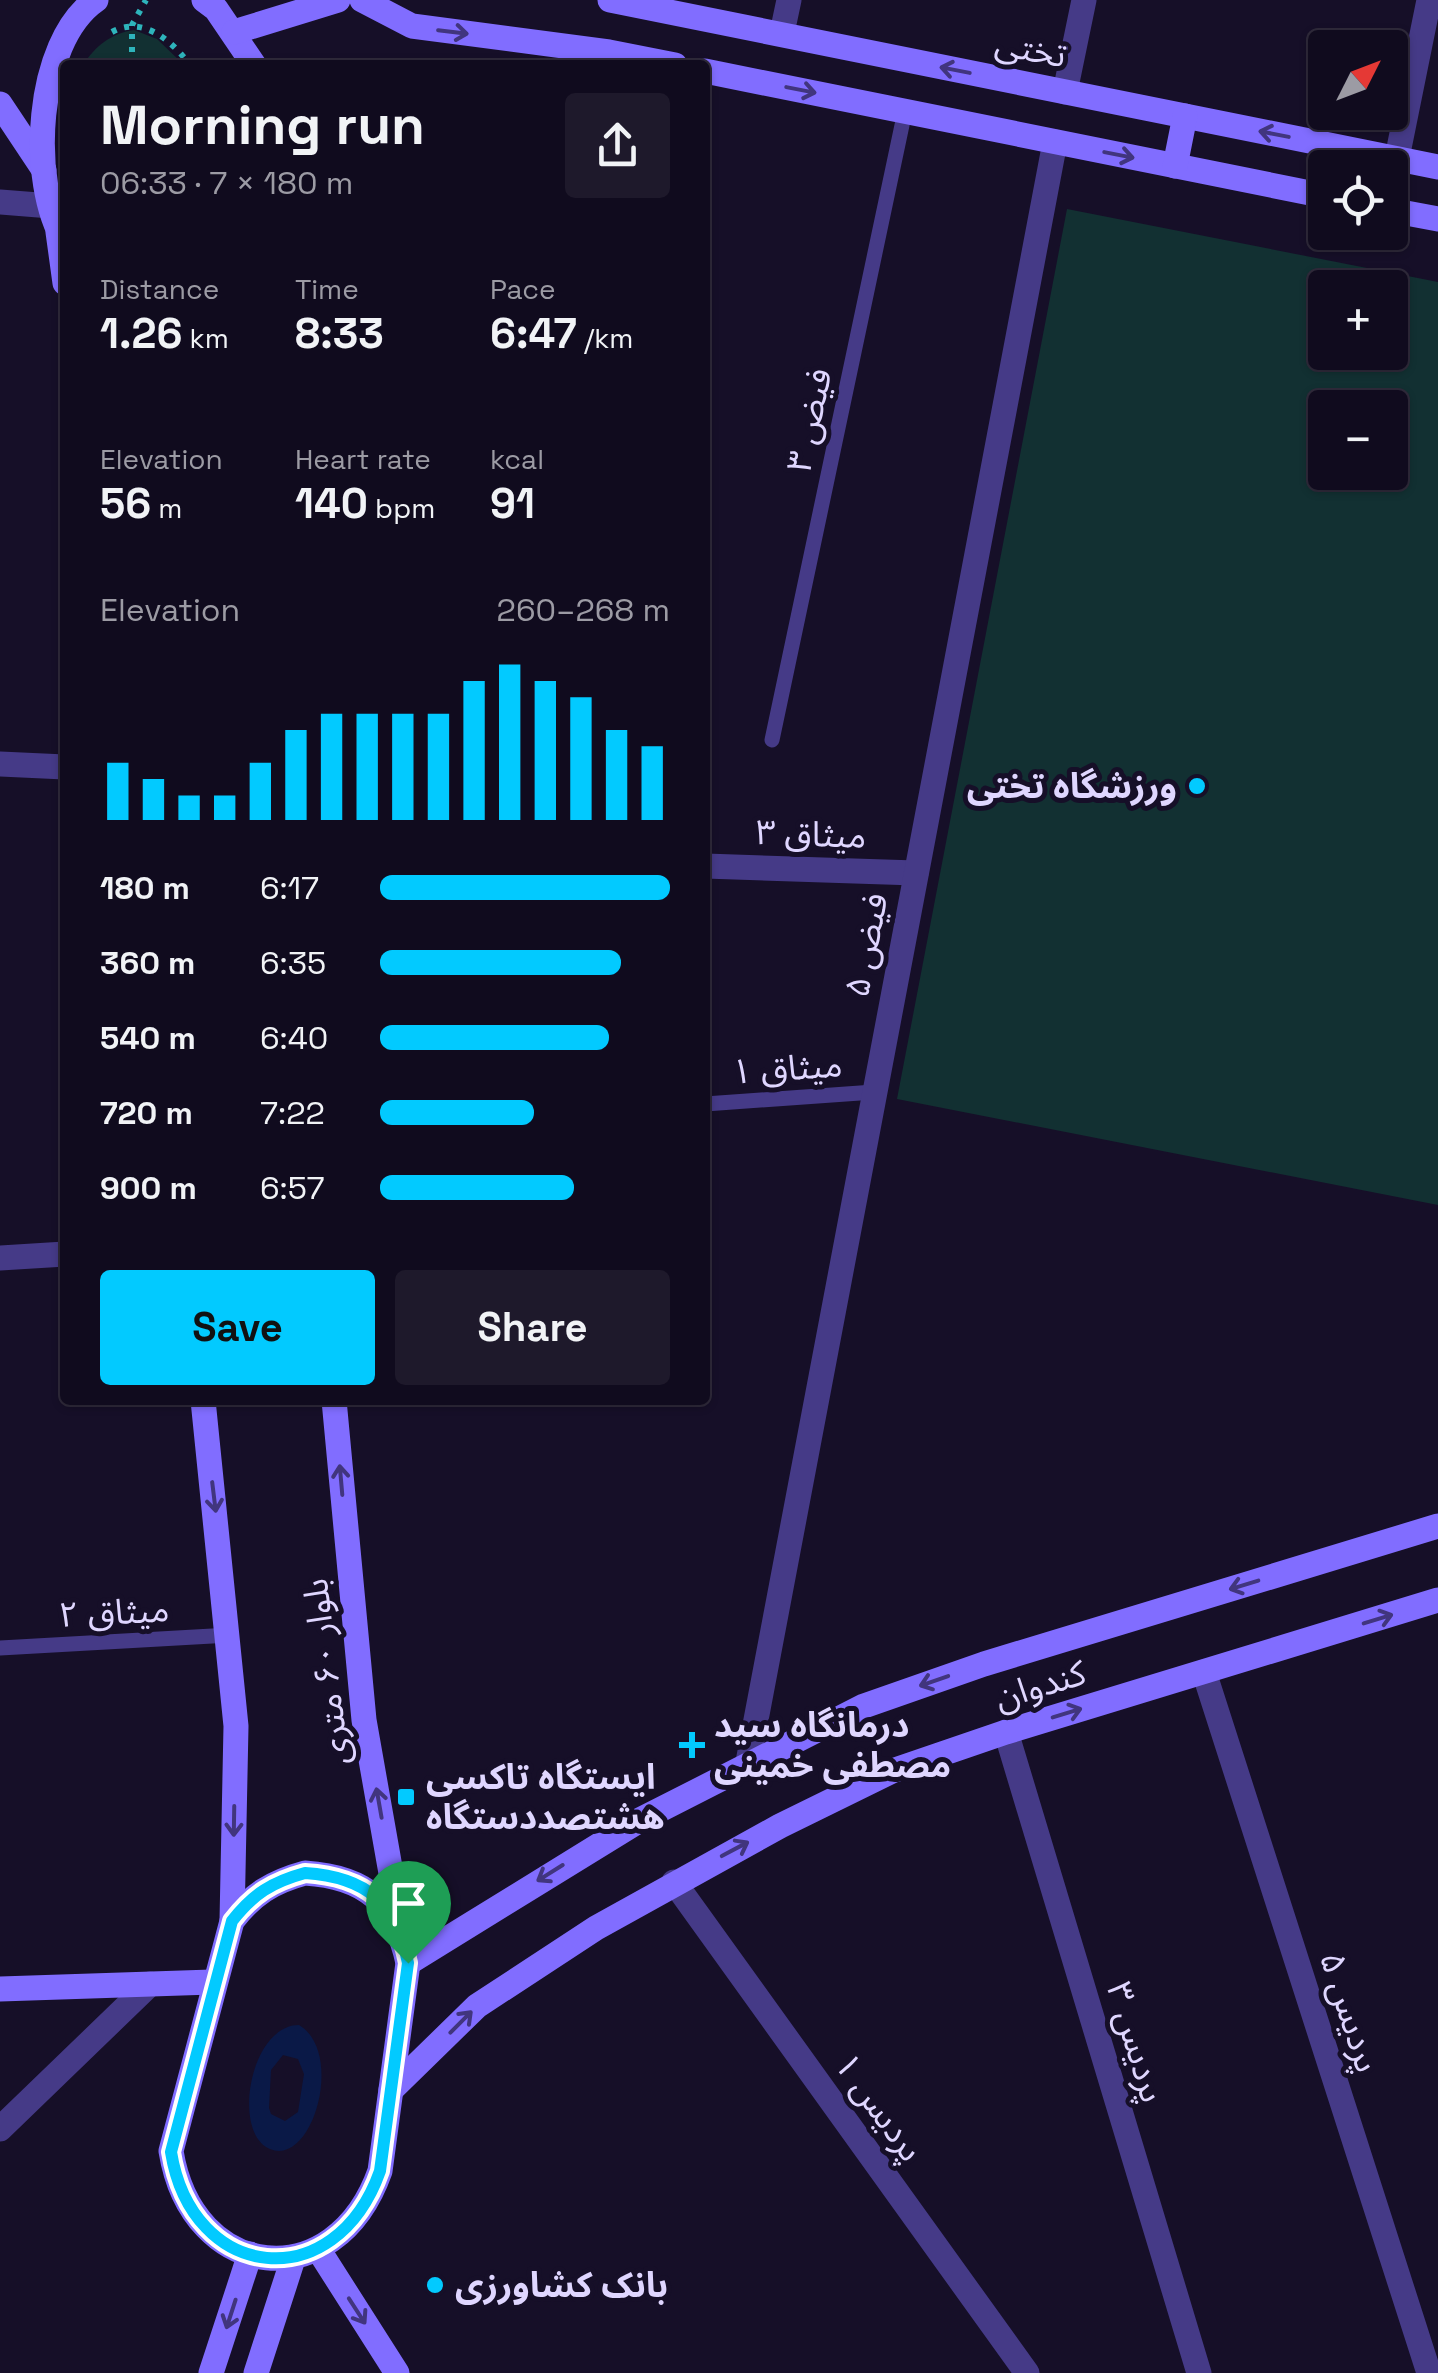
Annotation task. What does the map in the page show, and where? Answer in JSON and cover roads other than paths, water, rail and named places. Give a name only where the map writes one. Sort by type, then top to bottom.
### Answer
[{"type":"main road","points":[[234,32],[338,0]]},
{"type":"main road","points":[[362,0],[412,26],[608,58]]},
{"type":"main road","name":"تختی","points":[[610,0],[1357,150]]},
{"type":"main road","points":[[60,231],[44,170],[48,89],[57,52],[83,3]]},
{"type":"main road","points":[[213,3],[251,60]]},
{"type":"main road","points":[[710,72],[1308,193]]},
{"type":"main road","points":[[0,104],[44,170]]},
{"type":"main road","points":[[1176,166],[1185,116]]},
{"type":"main road","name":"تختی","points":[[1408,160],[1438,167]]},
{"type":"main road","points":[[1408,213],[1438,219]]},
{"type":"main road","points":[[203,1405],[230,1636],[236,1726],[232,1921],[212,1982],[171,2152],[176,2186],[193,2216],[218,2240],[250,2254],[293,2258],[256,2373]]},
{"type":"main road","name":"بلوار ۶۰ متری","points":[[293,2258],[318,2249],[347,2231],[368,2204],[380,2171],[408,1963],[364,1720],[334,1405]]},
{"type":"main road","name":"کندوان","points":[[408,1963],[640,1820],[864,1706],[984,1664],[1438,1526]]},
{"type":"main road","name":"کندوان","points":[[391,2090],[477,2006],[674,1882],[892,1771],[1006,1732],[1438,1600]]},
{"type":"main road","points":[[232,1921],[250,1897],[276,1880],[305,1873],[336,1875],[364,1887],[386,1907],[402,1934]]},
{"type":"main road","points":[[0,1989],[212,1982]]},
{"type":"main road","points":[[318,2249],[397,2373]]},
{"type":"main road","points":[[211,2373],[250,2254]]},
{"type":"street","points":[[782,34],[789,0]]},
{"type":"street","points":[[1065,92],[1084,0]]},
{"type":"street","points":[[1399,150],[1429,0]]},
{"type":"street","name":"فیض ۵","points":[[748,1762],[1055,142]]},
{"type":"street","points":[[0,202],[51,206]]},
{"type":"street","points":[[0,764],[60,766]]},
{"type":"street","name":"میثاق ۳","points":[[710,866],[916,872]]},
{"type":"street","points":[[0,1258],[60,1254]]},
{"type":"street","name":"پردیس ۵","points":[[1204,1672],[1429,2373]]},
{"type":"street","name":"پردیس ۳","points":[[1006,1732],[1199,2373]]},
{"type":"street","name":"پردیس ۱","points":[[674,1882],[1026,2373]]},
{"type":"street","points":[[0,2129],[150,1984]]},
{"type":"lane","name":"فیض ۳","points":[[772,740],[905,111]]},
{"type":"lane","name":"میثاق ۱","points":[[710,1104],[874,1092]]},
{"type":"lane","name":"میثاق ۲","points":[[0,1648],[230,1636]]},
{"type":"water","points":[[299,2025],[313,2039],[320,2058],[321,2081],[310,2125],[299,2141],[285,2150],[270,2149],[258,2139],[249,2103],[258,2060],[268,2042],[282,2030]],"holes":[[[283,2055],[298,2059],[304,2074],[298,2112],[285,2121],[271,2114],[269,2108],[271,2070]]]},
{"type":"place","name":"ورزشگاه تختی","points":[[1197,786]]},
{"type":"place","name":"درمانگاه سید مصطفی خمینی","points":[[692,1745]]},
{"type":"place","name":"ایستگاه تاکسی هشتصددستگاه","points":[[406,1797]]},
{"type":"place","name":"بانک کشاورزی","points":[[435,2285]]}]
